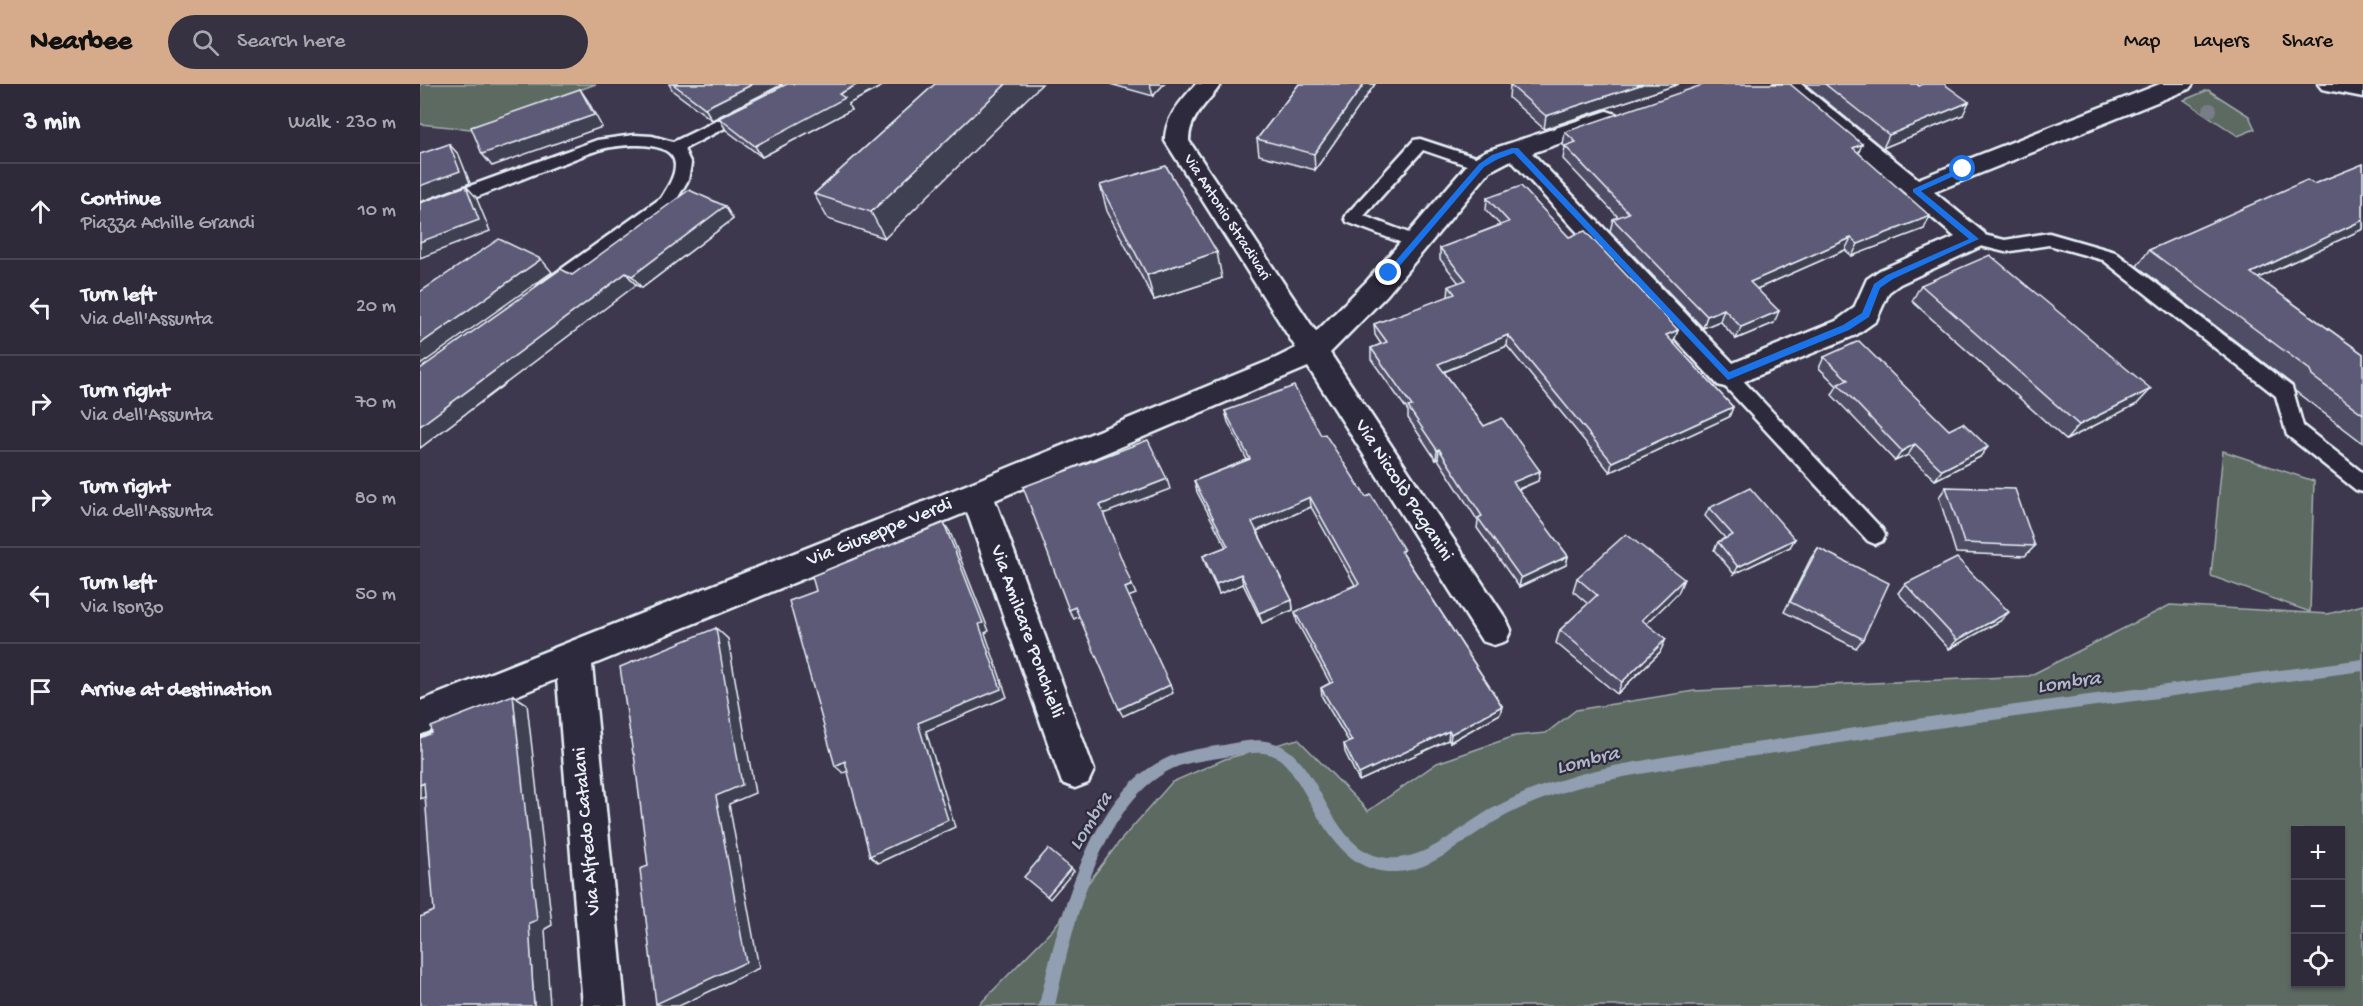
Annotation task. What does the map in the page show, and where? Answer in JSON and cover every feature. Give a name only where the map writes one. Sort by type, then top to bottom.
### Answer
[{"type":"street","name":"Via Antonio Stradivari","points":[[1209,84],[1185,113],[1176,130],[1177,141],[1323,343]]},
{"type":"street","points":[[1515,150],[1728,376],[1846,327],[1866,314],[1877,286],[1890,277],[1975,239],[1786,84]]},
{"type":"street","points":[[1916,190],[2181,84]]},
{"type":"street","points":[[2330,84],[2363,90]]},
{"type":"street","points":[[1481,165],[1495,157],[1633,110]]},
{"type":"street","name":"Via Giuseppe Verdi","points":[[420,718],[977,494],[1276,370],[1323,343],[1377,288],[1481,165]]},
{"type":"street","name":"Via Niccolò Paganini","points":[[1323,343],[1494,630]]},
{"type":"street","name":"Via Amilcare Ponchielli","points":[[977,494],[1075,770]]},
{"type":"street","name":"Via Alfredo Catalani","points":[[573,656],[604,1006]]},
{"type":"lane","points":[[675,147],[759,105]]},
{"type":"lane","points":[[420,210],[597,145],[623,139],[641,139],[659,141],[675,147],[683,159],[684,172],[679,186],[667,202],[534,297]]},
{"type":"lane","points":[[1416,242],[1353,218],[1420,144],[1481,165]]},
{"type":"lane","points":[[1975,239],[2005,246],[2049,238],[2109,256],[2285,392],[2294,430],[2363,484]]},
{"type":"lane","points":[[1728,376],[1875,535]]},
{"type":"green space","points":[[420,84],[596,84],[471,129],[420,124]]},
{"type":"green space","points":[[2208,90],[2249,116],[2255,129],[2238,136],[2184,100]]},
{"type":"green space","points":[[2223,451],[2314,481],[2310,612],[2211,576]]},
{"type":"green space","points":[[2170,605],[2328,614],[2363,605],[2363,1006],[978,1006],[1053,929],[1120,841],[1172,782],[1225,759],[1298,739],[1368,811],[1437,763],[1515,736],[1546,733],[1576,710],[1694,691],[2029,676]]},
{"type":"building","points":[[673,84],[753,84],[705,108]]},
{"type":"building","points":[[787,84],[858,84],[839,94],[845,98],[755,146],[719,118]]},
{"type":"building","points":[[935,84],[1006,84],[871,212],[814,194]]},
{"type":"building","points":[[1299,84],[1364,84],[1314,154],[1257,139]]},
{"type":"building","points":[[1643,84],[1546,116],[1510,85]]},
{"type":"building","points":[[1705,84],[1790,84],[1862,144],[1853,148],[1930,216],[1858,244],[1851,238],[1750,282],[1779,311],[1741,327],[1724,309],[1707,316],[1613,219],[1629,213],[1565,146],[1576,142],[1565,132]]},
{"type":"building","points":[[1825,84],[1917,84],[1919,86],[1944,84],[1969,102],[1889,135]]},
{"type":"building","points":[[580,89],[594,115],[482,154],[471,127]]},
{"type":"building","points":[[449,144],[460,171],[420,186],[420,154]]},
{"type":"building","points":[[2363,164],[2363,220],[2251,273],[2363,354],[2363,414],[2312,376],[2310,370],[2149,250],[2307,180],[2314,184]]},
{"type":"building","points":[[1166,166],[1217,252],[1147,275],[1100,185]]},
{"type":"building","points":[[466,186],[479,220],[420,242],[420,203]]},
{"type":"building","points":[[1521,186],[1569,237],[1585,231],[1678,330],[1666,335],[1733,407],[1612,462],[1508,335],[1438,364],[1484,426],[1502,418],[1540,471],[1513,482],[1568,556],[1521,578],[1478,518],[1482,516],[1439,449],[1437,450],[1408,407],[1412,406],[1371,348],[1387,342],[1374,324],[1455,294],[1449,286],[1466,280],[1440,248],[1509,222],[1487,198]]},
{"type":"building","points":[[689,190],[725,206],[632,276],[626,273],[420,426],[420,369],[561,269],[572,275]]},
{"type":"building","points":[[499,239],[541,259],[420,344],[420,292]]},
{"type":"building","points":[[1990,255],[2151,389],[2079,425],[1921,285]]},
{"type":"building","points":[[1859,341],[1949,430],[1963,423],[1988,447],[1942,470],[1915,444],[1902,451],[1838,384],[1848,380],[1824,357]]},
{"type":"building","points":[[1294,386],[1321,435],[1325,434],[1366,497],[1371,495],[1404,550],[1401,551],[1502,706],[1451,734],[1449,731],[1359,774],[1344,744],[1352,741],[1321,688],[1333,682],[1295,612],[1359,584],[1310,497],[1252,522],[1292,600],[1259,613],[1241,574],[1216,584],[1203,556],[1228,546],[1194,481],[1250,459],[1225,411]]},
{"type":"building","points":[[1148,440],[1167,479],[1100,505],[1132,585],[1125,588],[1170,685],[1119,709],[1075,607],[1069,610],[1023,487]]},
{"type":"building","points":[[1946,487],[2015,489],[2035,546],[1964,543]]},
{"type":"building","points":[[1750,488],[1795,539],[1738,567],[1718,542],[1733,535],[1709,508]]},
{"type":"building","points":[[944,523],[983,623],[979,624],[1001,689],[918,723],[948,820],[870,856],[845,761],[835,766],[789,601],[816,591],[812,576]]},
{"type":"building","points":[[1626,534],[1684,579],[1642,620],[1666,639],[1622,682],[1560,630],[1597,595],[1577,578]]},
{"type":"building","points":[[1818,548],[1889,583],[1863,639],[1790,602]]},
{"type":"building","points":[[1957,558],[2009,612],[1957,640],[1905,584]]},
{"type":"building","points":[[716,628],[742,785],[716,796],[746,962],[656,1004],[640,869],[648,866],[620,667]]},
{"type":"building","points":[[513,695],[537,920],[529,923],[534,1006],[420,1006],[420,917],[434,911],[424,783],[420,785],[420,738],[432,733],[431,727]]},
{"type":"building","points":[[1048,849],[1071,868],[1047,896],[1024,877]]},
{"type":"waterway","name":"Lombra","points":[[1047,1006],[1073,908],[1085,872],[1100,839],[1118,809],[1139,784],[1164,766],[1186,758],[1252,747],[1266,747],[1279,751],[1293,764],[1330,823],[1352,849],[1365,859],[1380,864],[1397,865],[1433,854],[1486,819],[1526,799],[1595,777],[1695,758],[1937,721],[2363,665]]},
{"type":"route","points":[[1389,273],[1481,165],[1515,150],[1728,376],[1846,327],[1866,314],[1877,286],[1890,277],[1975,239],[1916,190],[1963,169]]}]
